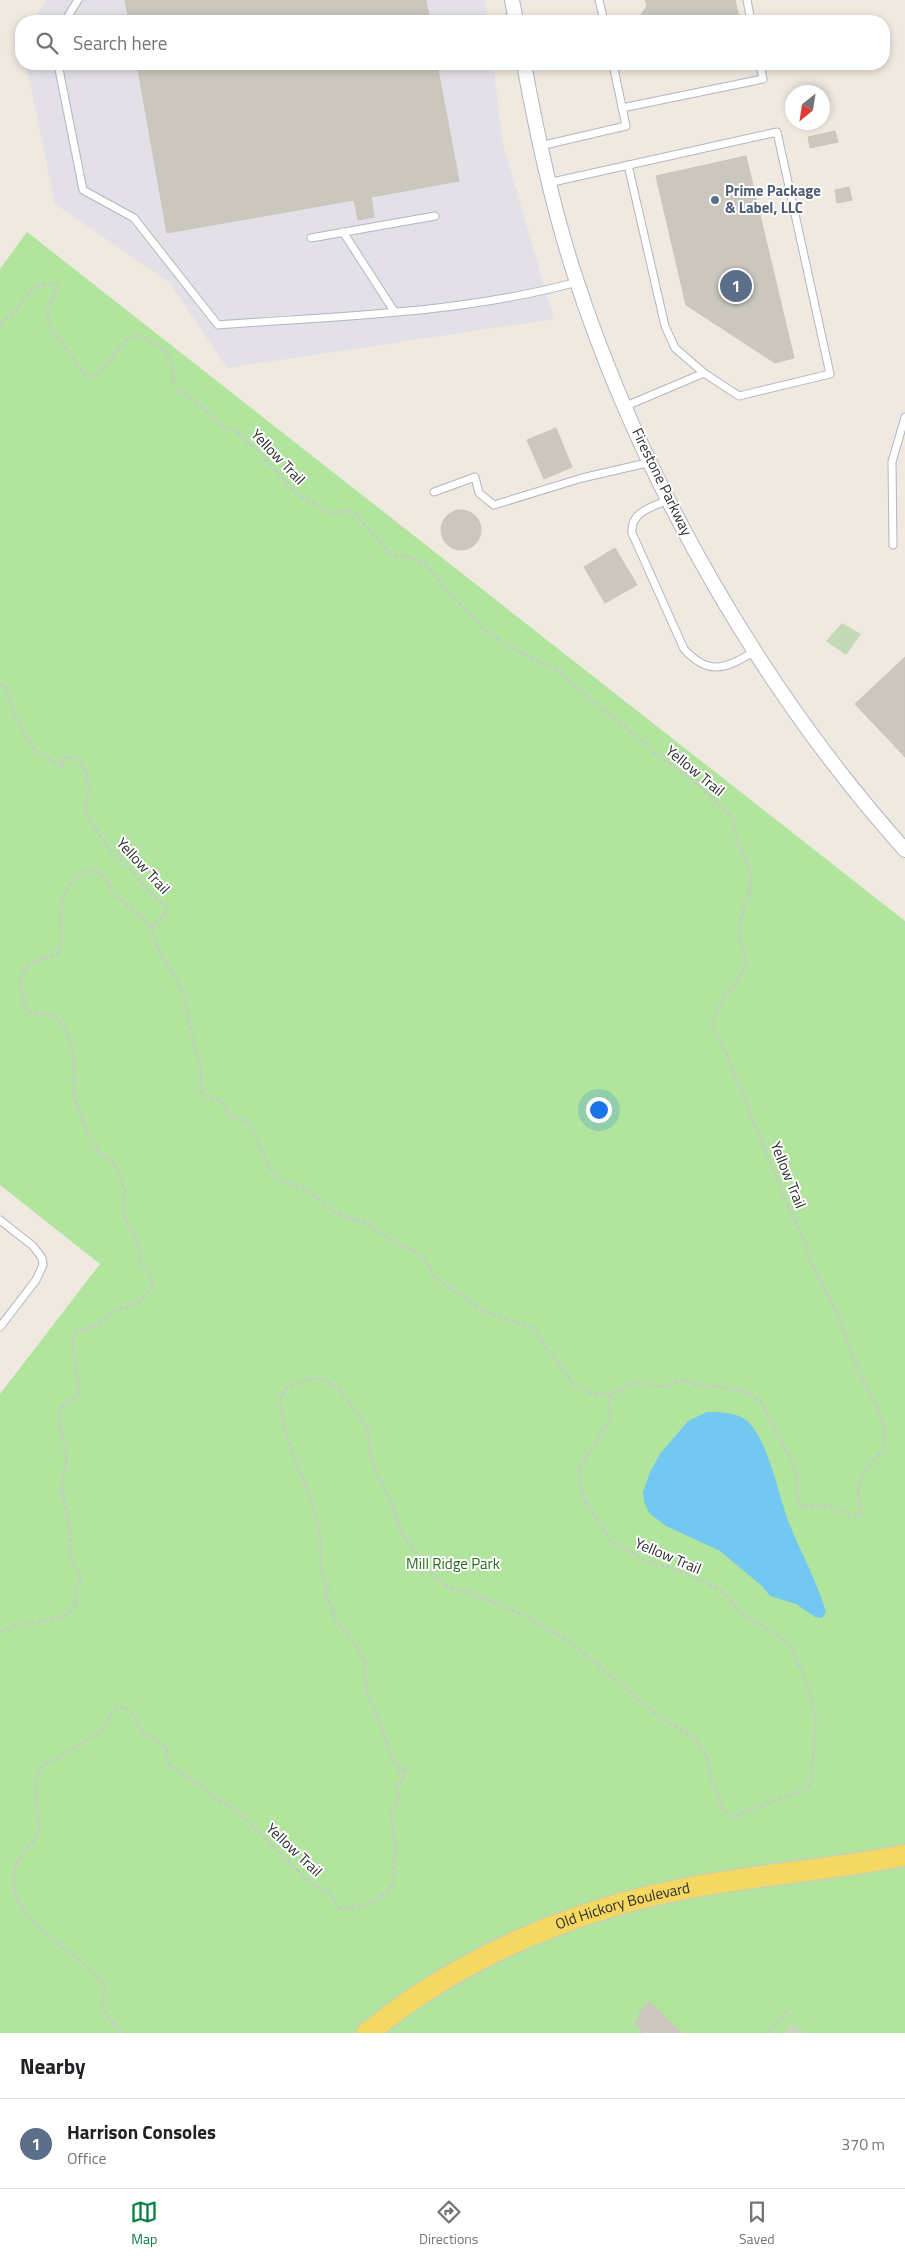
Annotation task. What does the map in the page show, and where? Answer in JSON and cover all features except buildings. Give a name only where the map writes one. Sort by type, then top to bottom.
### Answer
[{"type":"main road","name":"Old Hickory Boulevard","points":[[367,2033],[422,1993],[478,1961],[526,1938],[578,1917],[635,1900],[689,1888],[873,1862],[905,1855]]},
{"type":"street","points":[[512,0],[515,15]]},
{"type":"street","name":"Firestone Parkway","points":[[525,70],[548,183],[577,282],[602,351],[668,500],[708,575],[754,651],[810,732],[904,848]]},
{"type":"lane","points":[[69,15],[78,0]]},
{"type":"lane","points":[[599,0],[603,15]]},
{"type":"lane","points":[[747,0],[750,15]]},
{"type":"lane","points":[[59,70],[83,190],[134,218],[218,325],[485,303],[577,282]]},
{"type":"lane","points":[[540,146],[626,126],[614,70]]},
{"type":"lane","points":[[622,108],[763,78],[761,70]]},
{"type":"lane","points":[[548,183],[628,165],[777,132],[830,374],[739,396],[704,373],[675,348],[665,326],[628,165]]},
{"type":"lane","points":[[311,238],[435,216]]},
{"type":"lane","points":[[344,232],[394,311]]},
{"type":"lane","points":[[626,406],[704,373]]},
{"type":"lane","points":[[894,545],[892,462],[905,417]]},
{"type":"lane","points":[[434,492],[475,478],[480,493],[494,506],[582,478],[650,462]]},
{"type":"lane","points":[[668,500],[637,515],[633,520],[632,533],[684,649],[696,661],[718,668],[728,667],[754,651]]},
{"type":"lane","points":[[0,1220],[33,1246],[42,1258],[43,1266],[36,1280],[0,1328]]},
{"type":"path","name":"Yellow Trail","points":[[0,324],[15,312],[26,294],[38,286],[58,285],[51,297],[48,308],[48,324],[85,375],[90,377],[97,375],[116,351],[132,336],[136,334],[145,336],[153,344],[164,350],[173,368],[172,378],[177,390],[188,395],[220,424],[239,433],[257,449],[294,492],[331,513],[349,511],[356,514],[390,554],[407,556],[428,566],[440,583],[487,632],[510,647],[561,672],[570,683],[650,746],[653,752],[694,782],[733,818],[736,840],[752,880],[740,920],[740,936],[746,962],[739,979],[726,994],[715,1015],[712,1022],[714,1031],[724,1049],[804,1240],[811,1262],[838,1314],[864,1385],[877,1407],[885,1433],[884,1449],[864,1472],[860,1481],[858,1491],[861,1512],[859,1516],[854,1516],[830,1506],[820,1505],[805,1508],[798,1501],[798,1478],[779,1435],[762,1403],[748,1392],[722,1387],[698,1386],[684,1380],[660,1387],[632,1382],[623,1390],[618,1390],[610,1395],[608,1405],[611,1416],[579,1467],[583,1498],[612,1542],[644,1560],[683,1572],[720,1590],[746,1617],[786,1641],[791,1647],[808,1686],[816,1720],[811,1783],[806,1789],[732,1817],[722,1808],[710,1775],[707,1756],[693,1737],[657,1715],[568,1640],[519,1613],[472,1593],[449,1587],[433,1576],[401,1532],[393,1506],[377,1474],[369,1449],[368,1431],[339,1389],[328,1382],[314,1378],[296,1383],[284,1391],[280,1405],[288,1441],[313,1506],[313,1514],[320,1531],[319,1549],[322,1568],[329,1588],[325,1591],[325,1597],[332,1605],[334,1618],[356,1645],[365,1662],[365,1682],[368,1695],[387,1741],[389,1753],[400,1769],[399,1772],[406,1768],[404,1777],[397,1785],[398,1800],[390,1814],[396,1844],[394,1878],[389,1891],[381,1898],[350,1909],[338,1908],[331,1895],[312,1884],[236,1810],[216,1799],[200,1785],[168,1765],[167,1750],[164,1746],[141,1732],[134,1715],[122,1707],[113,1710],[104,1727],[40,1769],[35,1781],[36,1808],[39,1815],[38,1834],[18,1859],[13,1878],[19,1900],[32,1922],[104,1983],[106,1987],[102,2005],[105,2012],[122,2033]]},
{"type":"path","name":"Yellow Trail","points":[[0,684],[6,687],[14,714],[37,752],[60,766],[63,766],[62,759],[65,757],[73,758],[83,764],[89,784],[86,808],[91,822],[112,853],[124,862],[166,907],[165,914],[151,928]]},
{"type":"path","points":[[0,1632],[23,1623],[37,1623],[59,1618],[66,1615],[75,1606],[77,1588],[81,1582],[77,1570],[70,1560],[68,1518],[61,1486],[67,1459],[58,1416],[62,1407],[77,1395],[79,1390],[72,1339],[78,1330],[94,1327],[116,1310],[137,1304],[153,1287],[149,1272],[140,1261],[140,1250],[124,1214],[125,1191],[121,1180],[114,1164],[100,1154],[92,1142],[74,1098],[74,1056],[66,1029],[54,1016],[28,1012],[19,989],[22,974],[36,961],[57,954],[62,940],[61,900],[74,880],[88,869],[100,873],[108,882],[112,892],[134,913],[147,922],[151,928],[158,950],[177,980],[185,999],[194,1046],[201,1063],[201,1090],[209,1098],[221,1100],[229,1116],[249,1124],[275,1176],[283,1182],[315,1194],[343,1217],[364,1222],[399,1244],[415,1251],[426,1262],[433,1276],[487,1313],[535,1328],[545,1348],[573,1384],[591,1393],[610,1395]]},
{"type":"path","points":[[768,2033],[789,2008]]},
{"type":"shaded area","points":[[46,0],[485,0],[487,15],[36,15]]},
{"type":"shaded area","points":[[27,70],[494,70],[503,145],[554,319],[227,368],[170,283],[55,204]]},
{"type":"green space","name":"Mill Ridge Park","points":[[27,232],[905,921],[905,2033],[0,2033],[0,1394],[100,1264],[0,1185],[0,269]]},
{"type":"green space","points":[[842,623],[861,634],[846,655],[826,641]]},
{"type":"green space","points":[[792,2022],[806,2033],[784,2033]]},
{"type":"water","points":[[707,1412],[728,1413],[743,1418],[754,1429],[761,1441],[789,1523],[814,1578],[826,1612],[822,1618],[815,1617],[796,1604],[770,1596],[762,1586],[720,1551],[666,1526],[649,1513],[644,1501],[643,1492],[650,1472],[660,1454],[688,1421]]},
{"type":"place","name":"Prime Package & Label, LLC","points":[[715,200]]},
{"type":"place","name":"Harrison Consoles","points":[[736,286]]}]
